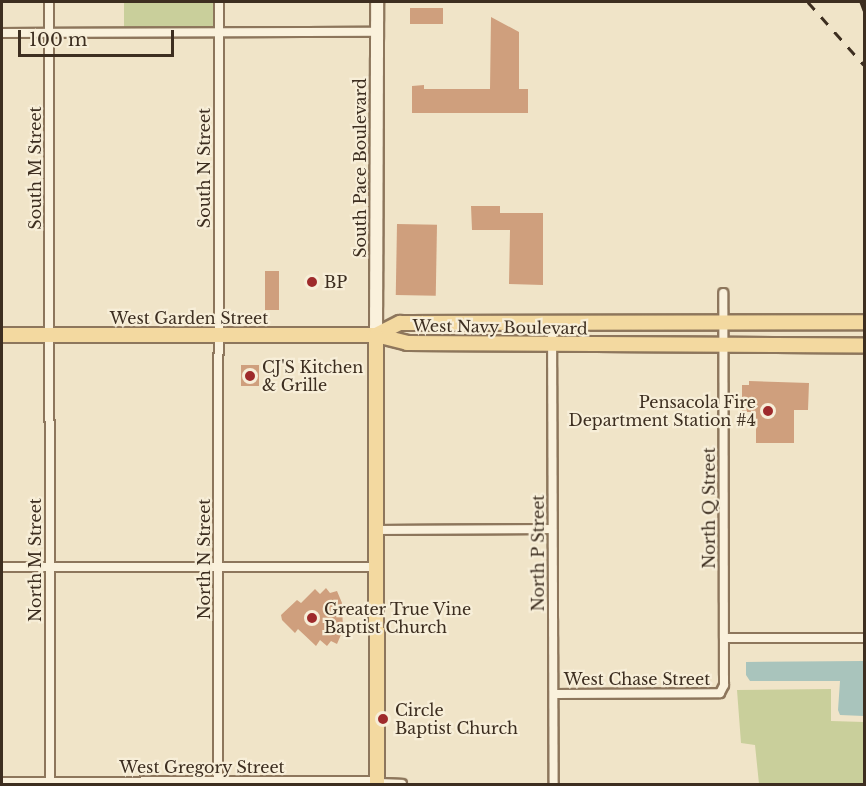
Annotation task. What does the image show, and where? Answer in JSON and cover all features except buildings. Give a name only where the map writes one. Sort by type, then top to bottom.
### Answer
[{"type":"main road","name":"West Navy Boulevard","points":[[376,335],[400,322],[864,322]]},
{"type":"main road","name":"West Garden Street","points":[[2,335],[376,335]]},
{"type":"main road","name":"West Navy Boulevard","points":[[376,335],[407,343],[864,345]]},
{"type":"main road","points":[[376,335],[377,784]]},
{"type":"street","name":"South M Street","points":[[49,2],[50,335]]},
{"type":"street","name":"South N Street","points":[[219,2],[220,335]]},
{"type":"street","name":"South Pace Boulevard","points":[[376,335],[377,2]]},
{"type":"street","points":[[2,33],[376,32]]},
{"type":"street","name":"North Q Street","points":[[720,693],[724,685],[725,638],[723,293]]},
{"type":"street","name":"North P Street","points":[[552,322],[554,784]]},
{"type":"street","name":"North M Street","points":[[50,335],[50,784]]},
{"type":"street","name":"North N Street","points":[[218,784],[220,335]]},
{"type":"street","points":[[378,530],[552,529]]},
{"type":"street","points":[[2,567],[378,567]]},
{"type":"street","points":[[725,638],[864,638]]},
{"type":"street","name":"West Chase Street","points":[[554,694],[720,693]]},
{"type":"street","name":"West Gregory Street","points":[[2,784],[402,784]]},
{"type":"green space","points":[[124,2],[213,2],[213,27],[124,27]]},
{"type":"green space","points":[[831,689],[831,721],[864,722],[864,784],[759,784],[755,745],[741,743],[737,690]]},
{"type":"water","points":[[864,661],[864,716],[840,715],[838,710],[840,681],[750,681],[746,675],[746,662]]},
{"type":"railway","points":[[808,2],[864,65]]},
{"type":"railway","points":[[861,2],[864,10]]},
{"type":"place","name":"BP","points":[[312,282]]},
{"type":"place","name":"CJ'S Kitchen & Grille","points":[[250,376]]},
{"type":"place","name":"Pensacola Fire Department Station #4","points":[[768,411]]},
{"type":"place","name":"Greater True Vine Baptist Church","points":[[312,618]]},
{"type":"place","name":"Circle Baptist Church","points":[[383,719]]}]
